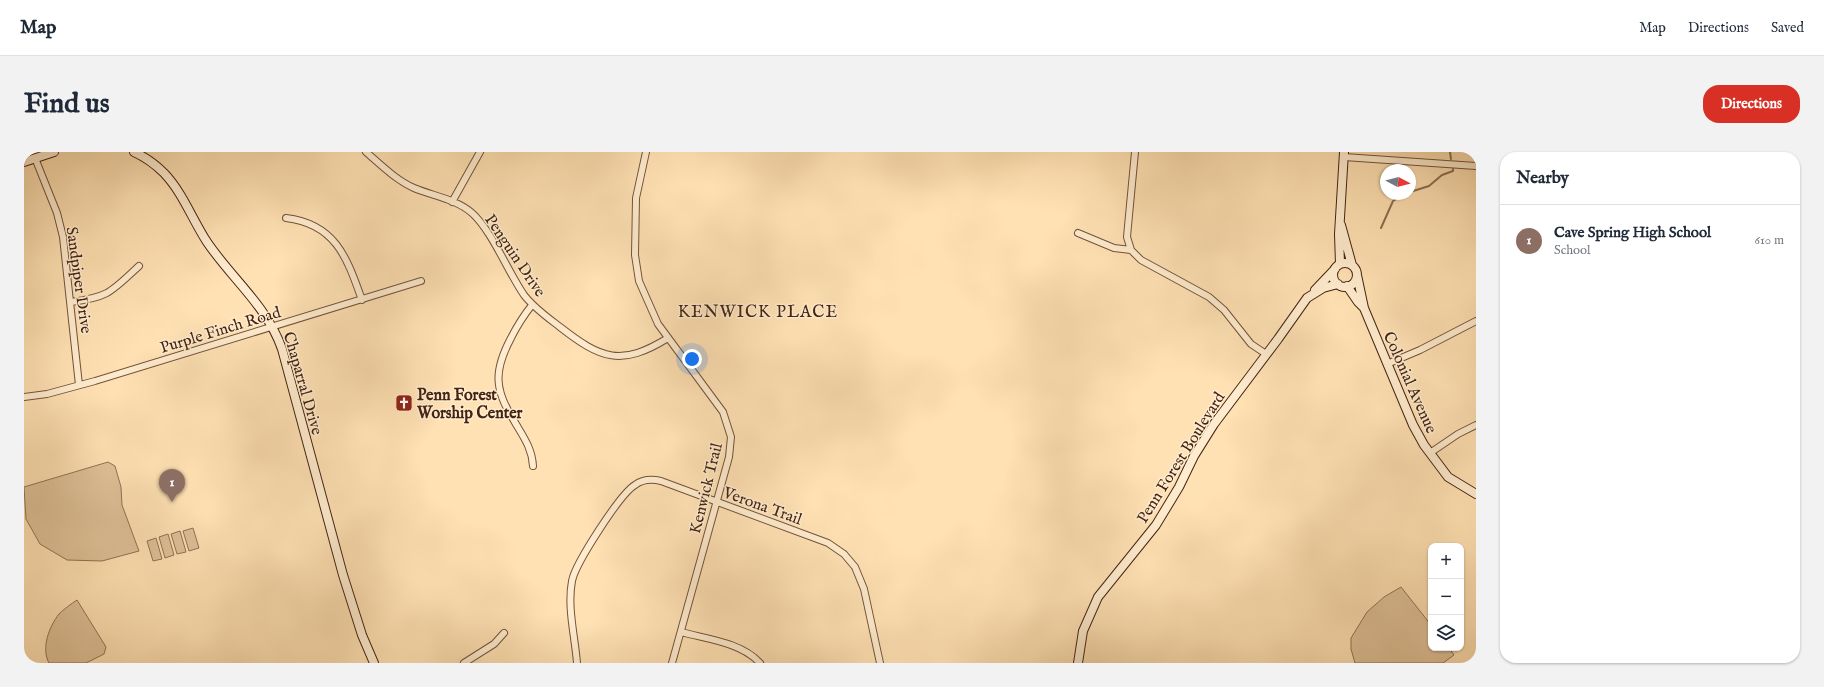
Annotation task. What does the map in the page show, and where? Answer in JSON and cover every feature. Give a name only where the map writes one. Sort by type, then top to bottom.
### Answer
[{"type":"street","points":[[24,162],[54,152]]},
{"type":"street","name":"Chaparral Drive","points":[[134,152],[155,164],[172,182],[208,242],[264,313],[273,327],[282,349],[343,575],[362,635],[374,663]]},
{"type":"street","name":"Penguin Drive","points":[[366,152],[406,183],[466,209],[479,221],[524,294],[532,304],[582,345],[600,354],[620,356],[639,353],[668,338]]},
{"type":"street","points":[[452,202],[480,152]]},
{"type":"street","name":"Kenwick Trail","points":[[646,152],[636,198],[635,260],[644,295],[658,324],[720,408],[729,428],[731,437],[730,453],[672,663]]},
{"type":"street","points":[[1135,152],[1127,236],[1131,250],[1141,260],[1217,303],[1251,344],[1266,354]]},
{"type":"street","points":[[1344,155],[1476,166]]},
{"type":"street","name":"Colonial Avenue","points":[[1338,284],[1334,278],[1338,266],[1344,155]]},
{"type":"street","name":"Sandpiper Drive","points":[[35,158],[56,213],[63,237],[79,385]]},
{"type":"street","points":[[286,218],[314,225],[332,239],[347,261],[362,300]]},
{"type":"street","name":"Colonial Avenue","points":[[1341,224],[1352,265],[1356,269],[1364,308],[1413,425],[1430,453],[1448,476],[1476,494]]},
{"type":"street","points":[[1078,233],[1114,248],[1131,250]]},
{"type":"street","points":[[1338,266],[1346,263],[1352,265]]},
{"type":"street","points":[[71,302],[94,299],[108,293],[139,266]]},
{"type":"street","name":"Penn Forest Boulevard","points":[[1078,663],[1083,631],[1098,597],[1156,525],[1168,507],[1214,424],[1307,298],[1338,266]]},
{"type":"street","points":[[1338,284],[1348,286],[1354,282],[1357,275]]},
{"type":"street","name":"Purple Finch Road","points":[[24,397],[40,396],[79,385],[421,281]]},
{"type":"street","name":"Penn Forest Boulevard","points":[[1312,293],[1322,288],[1338,284]]},
{"type":"street","name":"Colonial Avenue","points":[[1348,286],[1358,302],[1364,308]]},
{"type":"street","points":[[532,304],[524,315],[502,354],[498,379],[503,402],[531,450],[533,466]]},
{"type":"street","points":[[1387,364],[1420,350],[1476,321]]},
{"type":"street","points":[[1430,453],[1458,434],[1476,425]]},
{"type":"street","name":"Verona Trail","points":[[578,663],[572,616],[572,580],[588,548],[630,489],[640,482],[656,480],[828,543],[844,554],[855,567],[864,589],[880,663]]},
{"type":"street","points":[[681,632],[736,647],[760,663]]},
{"type":"street","points":[[464,663],[494,644],[504,633]]},
{"type":"shaded area","points":[[108,462],[115,466],[121,487],[122,505],[139,551],[102,561],[67,560],[40,544],[26,519],[24,487]]},
{"type":"shaded area","points":[[193,528],[199,548],[189,551],[183,531]]},
{"type":"shaded area","points":[[180,531],[186,552],[177,554],[171,534]]},
{"type":"shaded area","points":[[168,534],[174,555],[165,558],[159,537]]},
{"type":"shaded area","points":[[156,538],[162,559],[153,561],[147,541]]},
{"type":"shaded area","points":[[1401,587],[1428,621],[1428,651],[1451,651],[1454,655],[1443,663],[1355,663],[1351,649],[1351,638],[1367,612],[1384,597]]},
{"type":"shaded area","points":[[77,600],[106,647],[104,654],[86,663],[49,663],[46,644],[49,631],[59,614]]},
{"type":"waterway","points":[[1450,152],[1451,159]]},
{"type":"waterway","points":[[1416,190],[1429,186],[1442,175],[1453,171],[1453,169]]},
{"type":"waterway","points":[[1381,228],[1395,200]]},
{"type":"place","name":"Penn Forest Worship Center","points":[[404,403]]},
{"type":"place","name":"Cave Spring High School","points":[[172,502]]},
{"type":"district","name":"KENWICK PLACE","points":[[758,311]]}]
